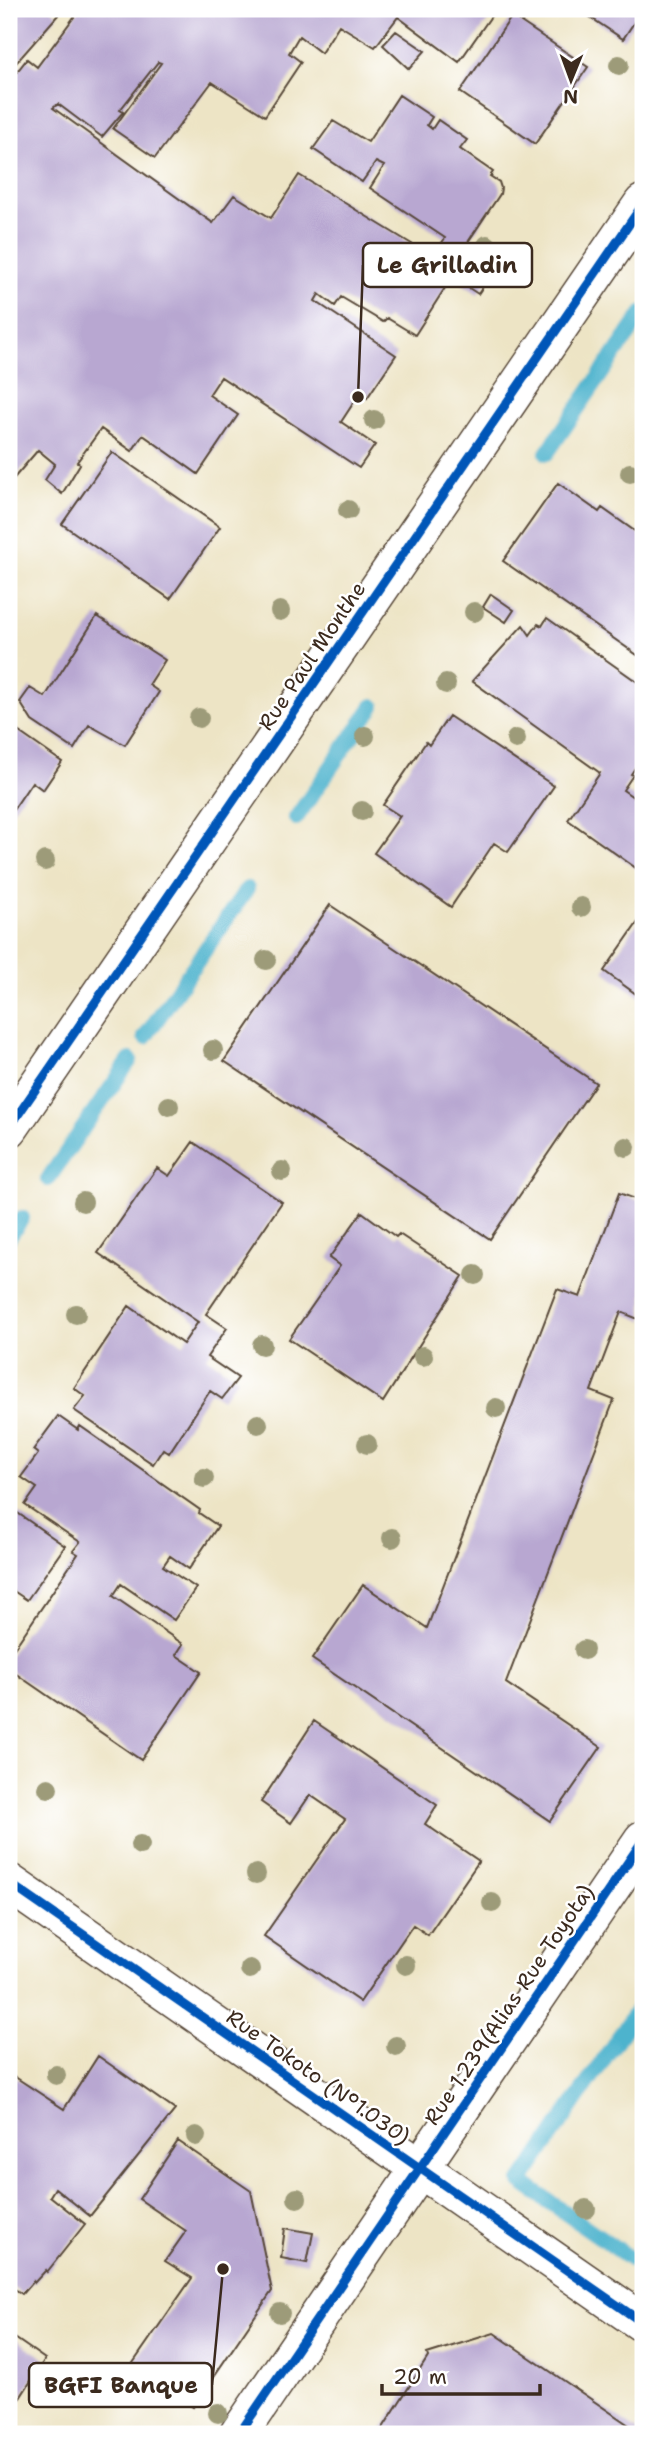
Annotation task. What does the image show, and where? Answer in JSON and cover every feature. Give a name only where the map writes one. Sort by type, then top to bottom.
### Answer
[{"type":"street","name":"Rue Paul Monthe","points":[[9,1128],[643,204]]},
{"type":"street","name":"Rue 1.239(Alias Rue Toyota)","points":[[239,2434],[643,1840]]},
{"type":"street","name":"Rue Tokoto (N°1.030)","points":[[9,1883],[643,2323]]},
{"type":"building","points":[[51,9],[58,15],[10,70],[9,11]]},
{"type":"building","points":[[80,9],[496,9],[459,62],[398,17],[375,47],[339,25],[321,53],[299,36],[289,53],[301,62],[265,116],[212,82],[155,158],[113,129],[161,63],[158,62],[102,137],[58,104],[53,108],[213,223],[234,195],[271,218],[299,175],[433,257],[445,238],[370,188],[384,166],[376,162],[362,182],[313,149],[333,121],[368,142],[399,95],[432,117],[427,125],[432,129],[438,120],[467,140],[460,149],[493,172],[490,176],[499,182],[501,188],[500,194],[464,248],[495,269],[478,294],[452,277],[415,335],[387,318],[383,322],[341,297],[335,306],[319,294],[315,301],[396,355],[367,398],[360,393],[341,422],[375,445],[359,468],[221,377],[209,395],[238,415],[198,474],[143,435],[132,451],[101,429],[77,462],[80,464],[62,494],[45,480],[55,464],[38,450],[14,478],[9,474],[9,82],[27,59],[37,67]]},
{"type":"building","points":[[578,9],[643,9],[623,39]]},
{"type":"building","points":[[512,16],[588,67],[535,144],[460,92]]},
{"type":"building","points":[[396,31],[425,51],[409,69],[383,45]]},
{"type":"building","points":[[112,452],[220,527],[170,599],[62,524]]},
{"type":"building","points":[[558,483],[599,512],[602,508],[643,537],[643,659],[503,561]]},
{"type":"building","points":[[491,594],[514,610],[506,622],[483,607]]},
{"type":"building","points":[[97,616],[165,660],[149,685],[159,692],[125,745],[89,725],[74,749],[32,721],[20,702],[30,688],[45,697]]},
{"type":"building","points":[[547,618],[643,686],[643,756],[623,790],[643,804],[643,873],[568,820],[600,773],[472,681],[523,625],[530,635],[538,624],[542,626]]},
{"type":"building","points":[[449,716],[554,786],[508,852],[494,843],[451,907],[374,853],[400,816],[383,805],[426,742],[429,745]]},
{"type":"building","points":[[9,725],[62,762],[43,790],[32,782],[9,816]]},
{"type":"building","points":[[330,905],[596,1083],[490,1239],[224,1061]]},
{"type":"building","points":[[643,915],[643,999],[604,971]]},
{"type":"building","points":[[193,1142],[282,1202],[206,1314],[227,1328],[207,1357],[238,1378],[222,1399],[210,1391],[169,1453],[163,1449],[153,1464],[74,1410],[85,1396],[74,1388],[129,1306],[183,1344],[198,1322],[98,1253],[157,1168],[169,1176]]},
{"type":"building","points":[[619,1193],[643,1202],[643,1321],[621,1312],[591,1391],[614,1400],[506,1683],[601,1747],[550,1821],[312,1659],[363,1585],[427,1628],[557,1289],[580,1297]]},
{"type":"building","points":[[362,1212],[396,1237],[399,1234],[463,1276],[383,1402],[289,1339],[340,1266],[329,1258]]},
{"type":"building","points":[[58,1416],[78,1430],[80,1426],[200,1510],[199,1513],[218,1526],[189,1569],[170,1556],[163,1566],[196,1588],[174,1620],[121,1584],[113,1596],[183,1644],[176,1655],[201,1672],[141,1760],[9,1669],[9,1656],[78,1554],[73,1551],[80,1542],[25,1505],[37,1488],[21,1477],[38,1454],[33,1450]]},
{"type":"building","points":[[9,1507],[65,1546],[27,1600],[9,1588]]},
{"type":"building","points":[[314,1721],[437,1805],[425,1824],[479,1861],[428,1935],[413,1925],[360,2002],[264,1936],[345,1819],[310,1795],[291,1823],[261,1802]]},
{"type":"building","points":[[98,2056],[175,2110],[90,2216],[55,2188],[50,2196],[85,2224],[47,2272],[46,2270],[34,2283],[33,2281],[22,2294],[9,2285],[9,2073],[64,2109]]},
{"type":"building","points":[[178,2141],[251,2191],[272,2291],[193,2407],[131,2366],[192,2278],[165,2261],[186,2231],[139,2199]]},
{"type":"building","points":[[285,2228],[313,2233],[307,2263],[281,2258]]},
{"type":"building","points":[[494,2333],[642,2434],[379,2434],[428,2357],[427,2354]]},
{"type":"building","points":[[9,2334],[45,2359],[9,2415]]},
{"type":"waterway","points":[[547,453],[643,313]]},
{"type":"waterway","points":[[296,818],[373,706]]},
{"type":"waterway","points":[[145,1037],[247,889]]},
{"type":"waterway","points":[[48,1179],[130,1060]]},
{"type":"waterway","points":[[9,1237],[22,1218]]},
{"type":"waterway","points":[[643,2001],[521,2182],[643,2267]]},
{"type":"cycle path","points":[[9,1128],[643,204]]},
{"type":"cycle path","points":[[239,2434],[643,1840]]},
{"type":"cycle path","points":[[9,1883],[643,2323]]},
{"type":"place","name":"Le Grilladin","points":[[358,397]]},
{"type":"place","name":"BGFI Banque","points":[[223,2269]]}]
